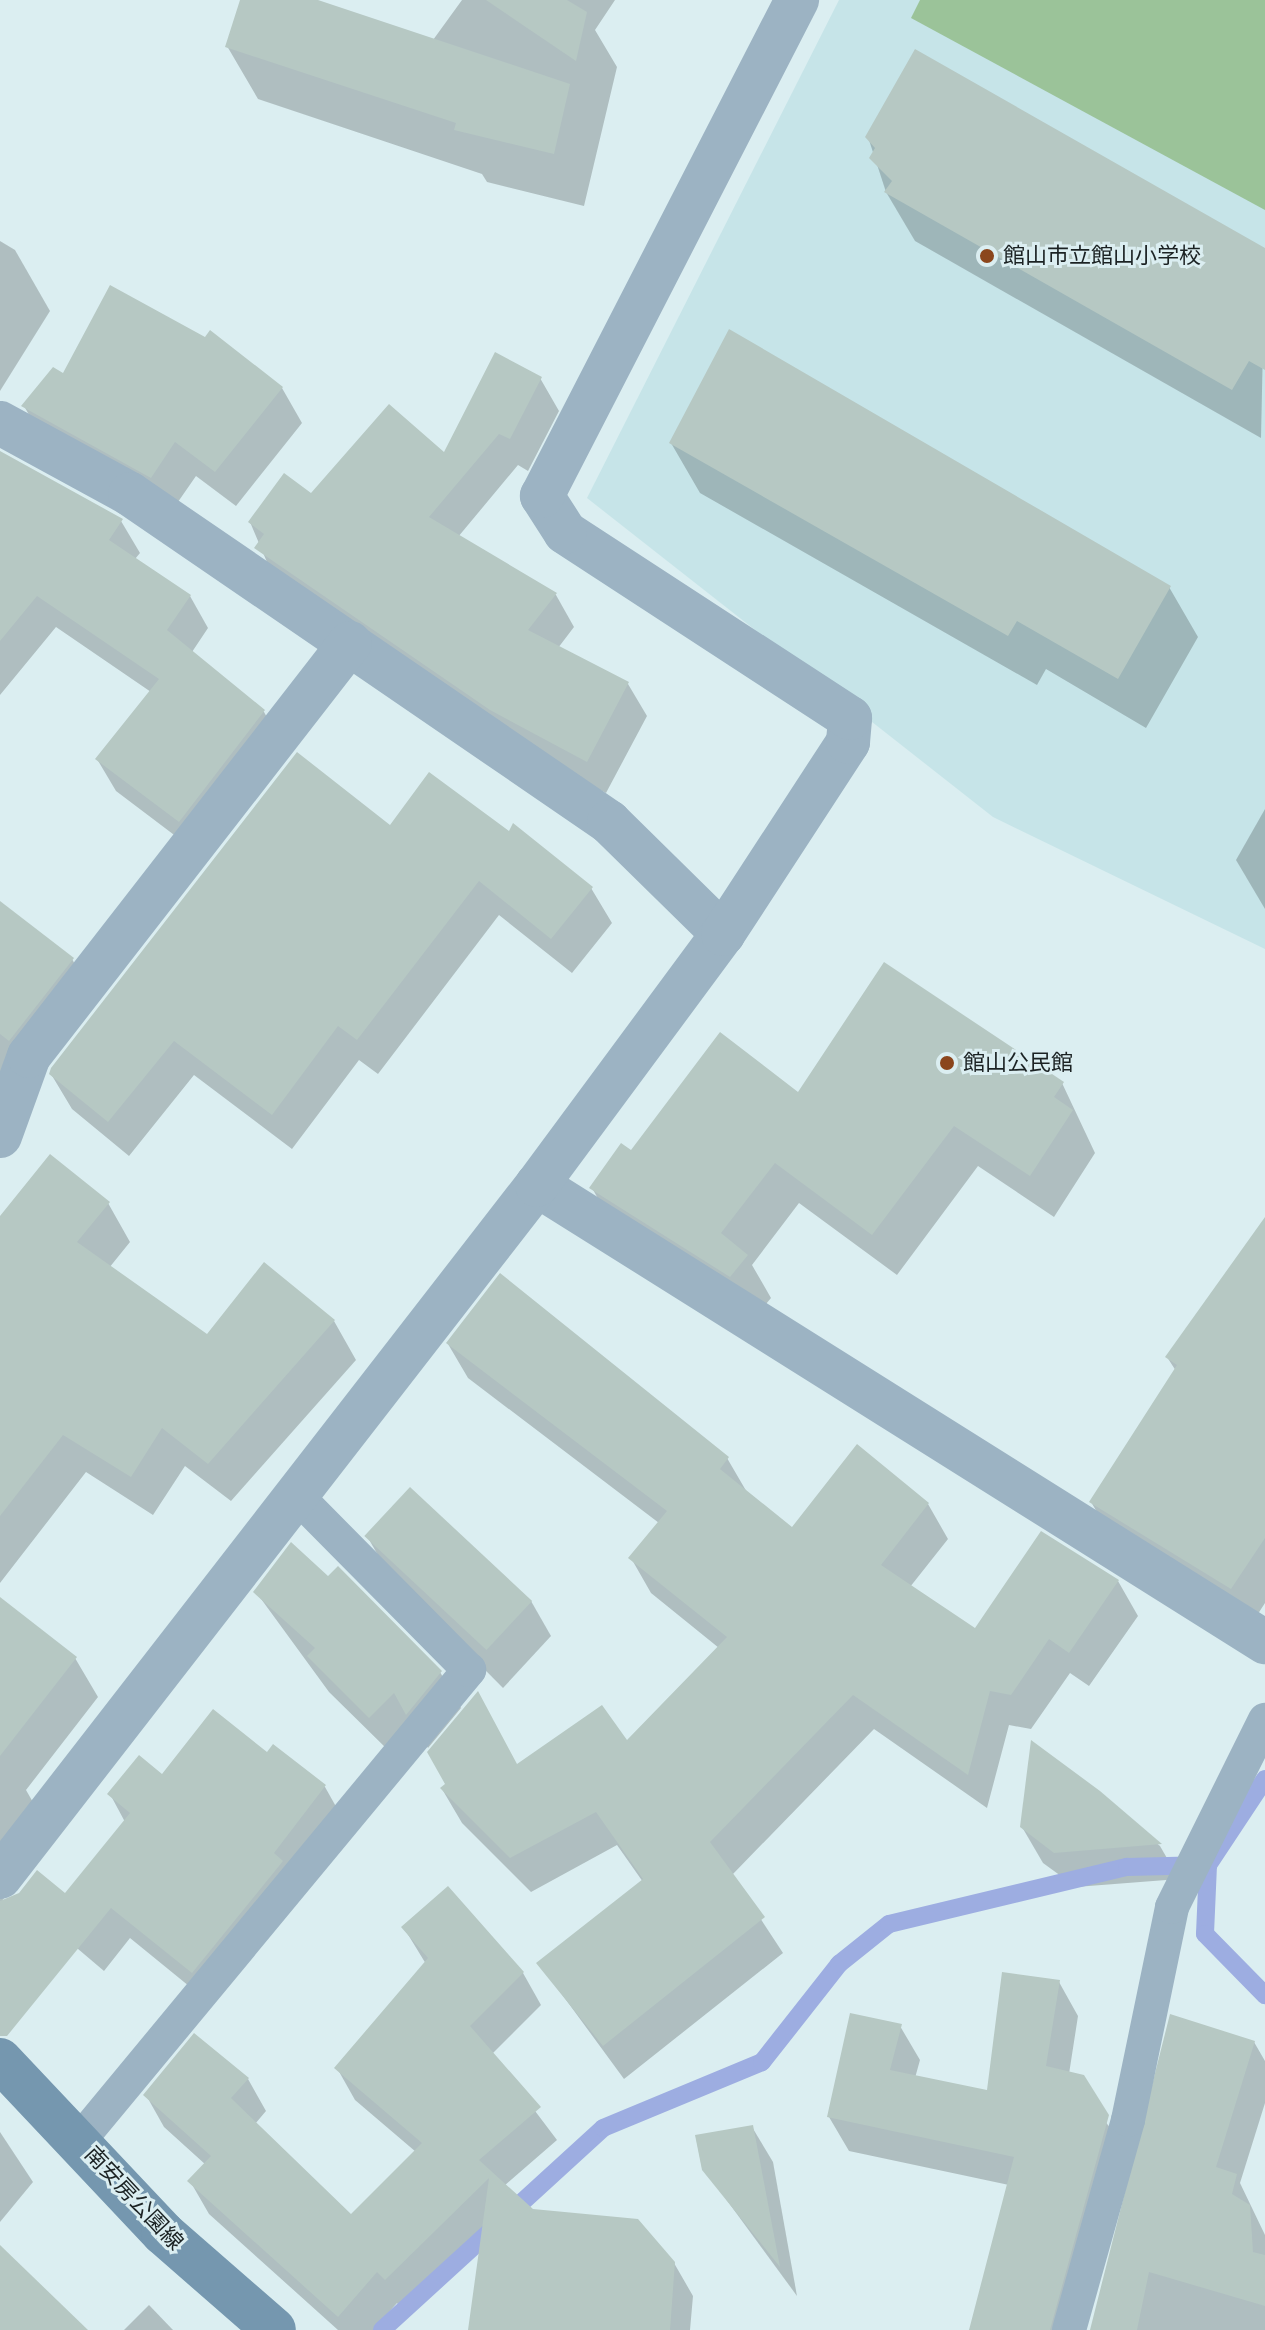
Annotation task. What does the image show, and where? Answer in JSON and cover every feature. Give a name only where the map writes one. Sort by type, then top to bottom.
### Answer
[{"type":"main road","name":"南安房公園線","points":[[0,2060],[163,2233],[274,2330]]},
{"type":"street","points":[[0,1877],[294,1493],[537,1185],[723,934],[848,742],[850,718],[565,532],[542,496],[628,316],[797,0]]},
{"type":"street","points":[[0,423],[130,494],[609,822],[723,934]]},
{"type":"street","points":[[0,1136],[29,1056],[350,643]]},
{"type":"street","points":[[537,1185],[1265,1642]]},
{"type":"lane","points":[[79,2141],[469,1670],[294,1493]]},
{"type":"lane","points":[[1069,2330],[1128,2120],[1172,1907],[1198,1849],[1265,1720]]},
{"type":"shaded area","name":"館山市立館山小学校","points":[[839,0],[1265,0],[1265,949],[993,817],[587,498]]},
{"type":"green space","points":[[920,0],[1265,0],[1265,210],[911,18]]},
{"type":"building","points":[[240,0],[318,0],[570,84],[554,154],[454,130],[456,123],[225,47]]},
{"type":"building","points":[[486,0],[567,0],[587,12],[576,61]]},
{"type":"building","points":[[915,49],[1265,248],[1265,370],[1249,361],[1232,390],[884,192],[892,181],[869,158],[875,148],[865,137]]},
{"type":"building","points":[[110,285],[205,337],[210,330],[283,387],[215,472],[175,442],[151,478],[21,406],[53,367],[63,373]]},
{"type":"building","points":[[729,329],[1171,586],[1118,679],[1017,621],[1008,636],[669,443]]},
{"type":"building","points":[[495,352],[542,377],[510,439],[499,434],[429,517],[557,593],[528,630],[629,682],[587,762],[490,710],[254,548],[264,534],[248,522],[284,473],[311,493],[389,404],[444,452]]},
{"type":"building","points":[[0,451],[123,519],[109,540],[191,595],[167,630],[265,710],[179,822],[95,759],[159,679],[37,596],[0,641]]},
{"type":"building","points":[[297,752],[390,825],[429,772],[509,831],[513,823],[593,887],[551,939],[479,881],[357,1040],[338,1026],[272,1115],[174,1041],[108,1122],[49,1074],[51,1068]]},
{"type":"building","points":[[0,901],[74,958],[9,1041],[0,1034]]},
{"type":"building","points":[[884,962],[1064,1082],[1054,1097],[1073,1110],[1030,1176],[954,1126],[872,1235],[775,1163],[721,1233],[748,1255],[730,1277],[589,1188],[621,1143],[631,1150],[720,1032],[798,1092]]},
{"type":"building","points":[[50,1154],[110,1202],[77,1242],[207,1334],[264,1262],[335,1320],[208,1464],[162,1428],[131,1477],[63,1435],[0,1516],[0,1216]]},
{"type":"building","points":[[1265,1217],[1265,1538],[1231,1589],[1089,1502],[1177,1365],[1165,1357]]},
{"type":"building","points":[[500,1273],[729,1457],[720,1469],[792,1527],[857,1444],[929,1503],[881,1565],[975,1628],[1041,1531],[1119,1580],[1069,1653],[1049,1639],[1011,1695],[990,1691],[968,1775],[853,1695],[710,1842],[765,1917],[603,2046],[536,1963],[643,1879],[596,1812],[510,1858],[440,1788],[445,1784],[427,1752],[478,1691],[517,1764],[602,1705],[627,1740],[727,1637],[628,1558],[667,1511],[446,1343]]},
{"type":"building","points":[[410,1487],[532,1601],[486,1650],[364,1536]]},
{"type":"building","points":[[291,1542],[328,1576],[338,1566],[442,1671],[406,1715],[394,1693],[369,1718],[307,1656],[315,1648],[253,1592]]},
{"type":"building","points":[[0,1597],[77,1657],[0,1756]]},
{"type":"building","points":[[213,1709],[267,1752],[273,1744],[326,1785],[274,1853],[283,1861],[192,1973],[111,1908],[7,2036],[0,2036],[0,1901],[19,1893],[37,1870],[65,1893],[130,1813],[107,1794],[139,1755],[162,1774]]},
{"type":"building","points":[[1031,1740],[1100,1791],[1162,1844],[1054,1853],[1020,1827]]},
{"type":"building","points":[[448,1886],[524,1972],[470,2026],[541,2107],[479,2160],[533,2209],[638,2219],[675,2262],[670,2330],[468,2330],[489,2178],[385,2280],[377,2272],[338,2317],[187,2181],[211,2156],[143,2095],[194,2033],[249,2078],[231,2098],[351,2214],[422,2143],[334,2068],[428,1958],[401,1927]]},
{"type":"building","points":[[1002,1972],[1060,1980],[1046,2066],[1084,2075],[1109,2115],[1050,2330],[969,2330],[1014,2157],[827,2117],[850,2013],[902,2024],[890,2070],[987,2090]]},
{"type":"building","points":[[1170,2014],[1255,2041],[1216,2167],[1237,2174],[1232,2194],[1250,2205],[1253,2252],[1265,2255],[1265,2306],[1149,2272],[1137,2330],[1090,2330]]},
{"type":"building","points":[[753,2125],[780,2267],[702,2170],[695,2135]]},
{"type":"building","points":[[0,2245],[88,2330],[0,2330]]},
{"type":"waterway","points":[[382,2330],[603,2128],[762,2062],[839,1964],[889,1924],[1127,1867],[1208,1865],[1265,1779]]},
{"type":"waterway","points":[[1208,1865],[1205,1934],[1265,1995]]},
{"type":"place","name":"館山市立館山小学校","points":[[987,256]]},
{"type":"place","name":"館山公民館","points":[[947,1063]]}]
